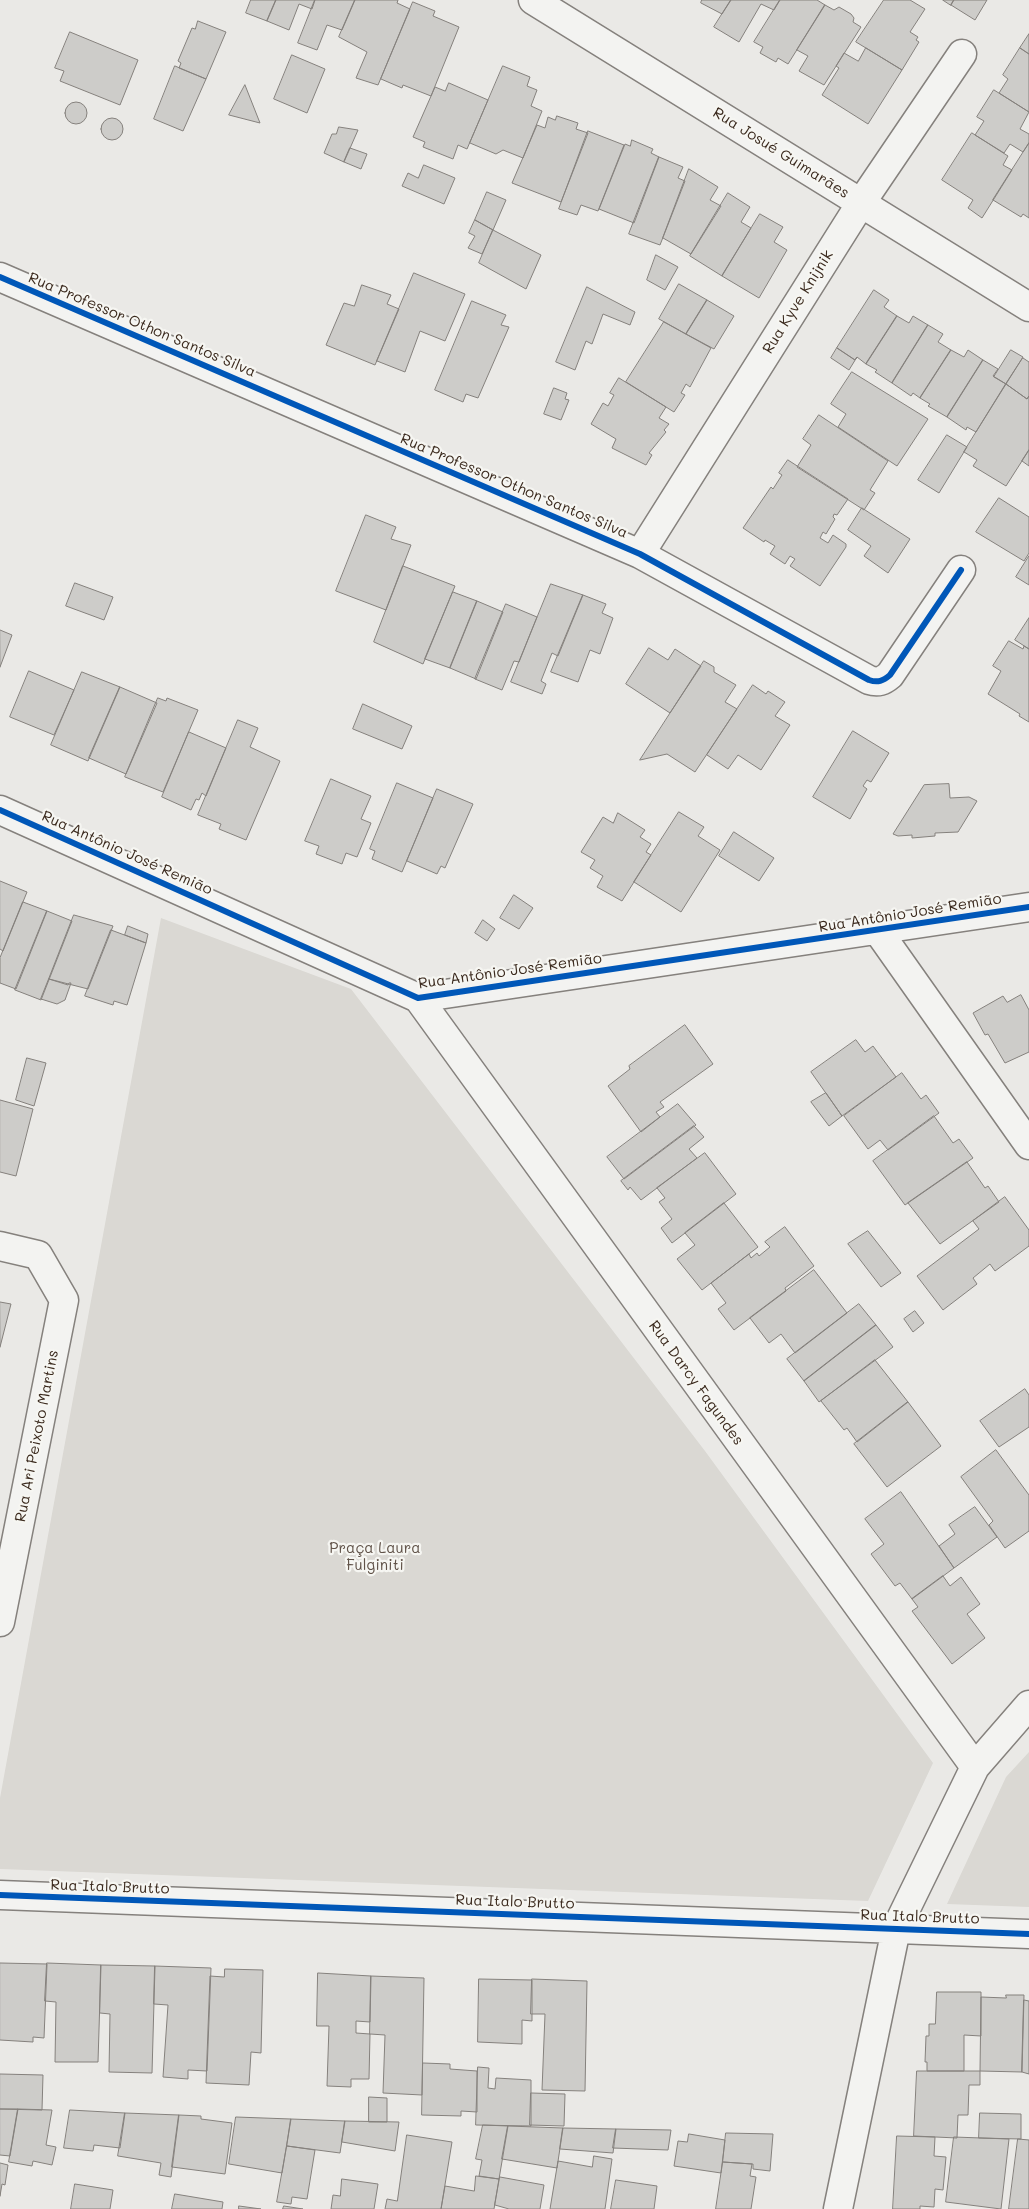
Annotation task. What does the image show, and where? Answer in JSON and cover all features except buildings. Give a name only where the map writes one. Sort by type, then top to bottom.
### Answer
[{"type":"street","name":"Rua Josué Guimarães","points":[[533,0],[1029,307]]},
{"type":"street","name":"Rua Kyve Knijnik","points":[[640,554],[861,203],[962,54]]},
{"type":"street","name":"Rua Professor Othon Santos Silva","points":[[0,277],[640,554],[860,676],[876,682],[884,680],[890,675],[961,570]]},
{"type":"street","name":"Rua Antônio José Remião","points":[[0,810],[418,998],[1029,907]]},
{"type":"street","points":[[878,931],[1029,1145]]},
{"type":"street","name":"Rua Darcy Fagundes","points":[[418,998],[975,1767]]},
{"type":"street","name":"Rua Ari Peixoto Martins","points":[[0,1246],[38,1255],[64,1300],[0,1622]]},
{"type":"street","points":[[838,2209],[896,1929],[975,1767],[1029,1705]]},
{"type":"street","name":"Rua Italo Brutto","points":[[0,1895],[1029,1934]]},
{"type":"green space","name":"Praça Laura Fulginiti","points":[[161,918],[351,989],[705,1451],[933,1763],[868,1901],[0,1869],[0,1798]]},
{"type":"green space","points":[[1029,1752],[1029,1907],[947,1904],[1006,1777]]},
{"type":"cycle path","points":[[0,277],[640,554],[869,680],[880,681],[890,675],[961,570]]},
{"type":"cycle path","points":[[0,810],[418,998],[1029,907]]},
{"type":"cycle path","points":[[0,1895],[1029,1934]]}]
